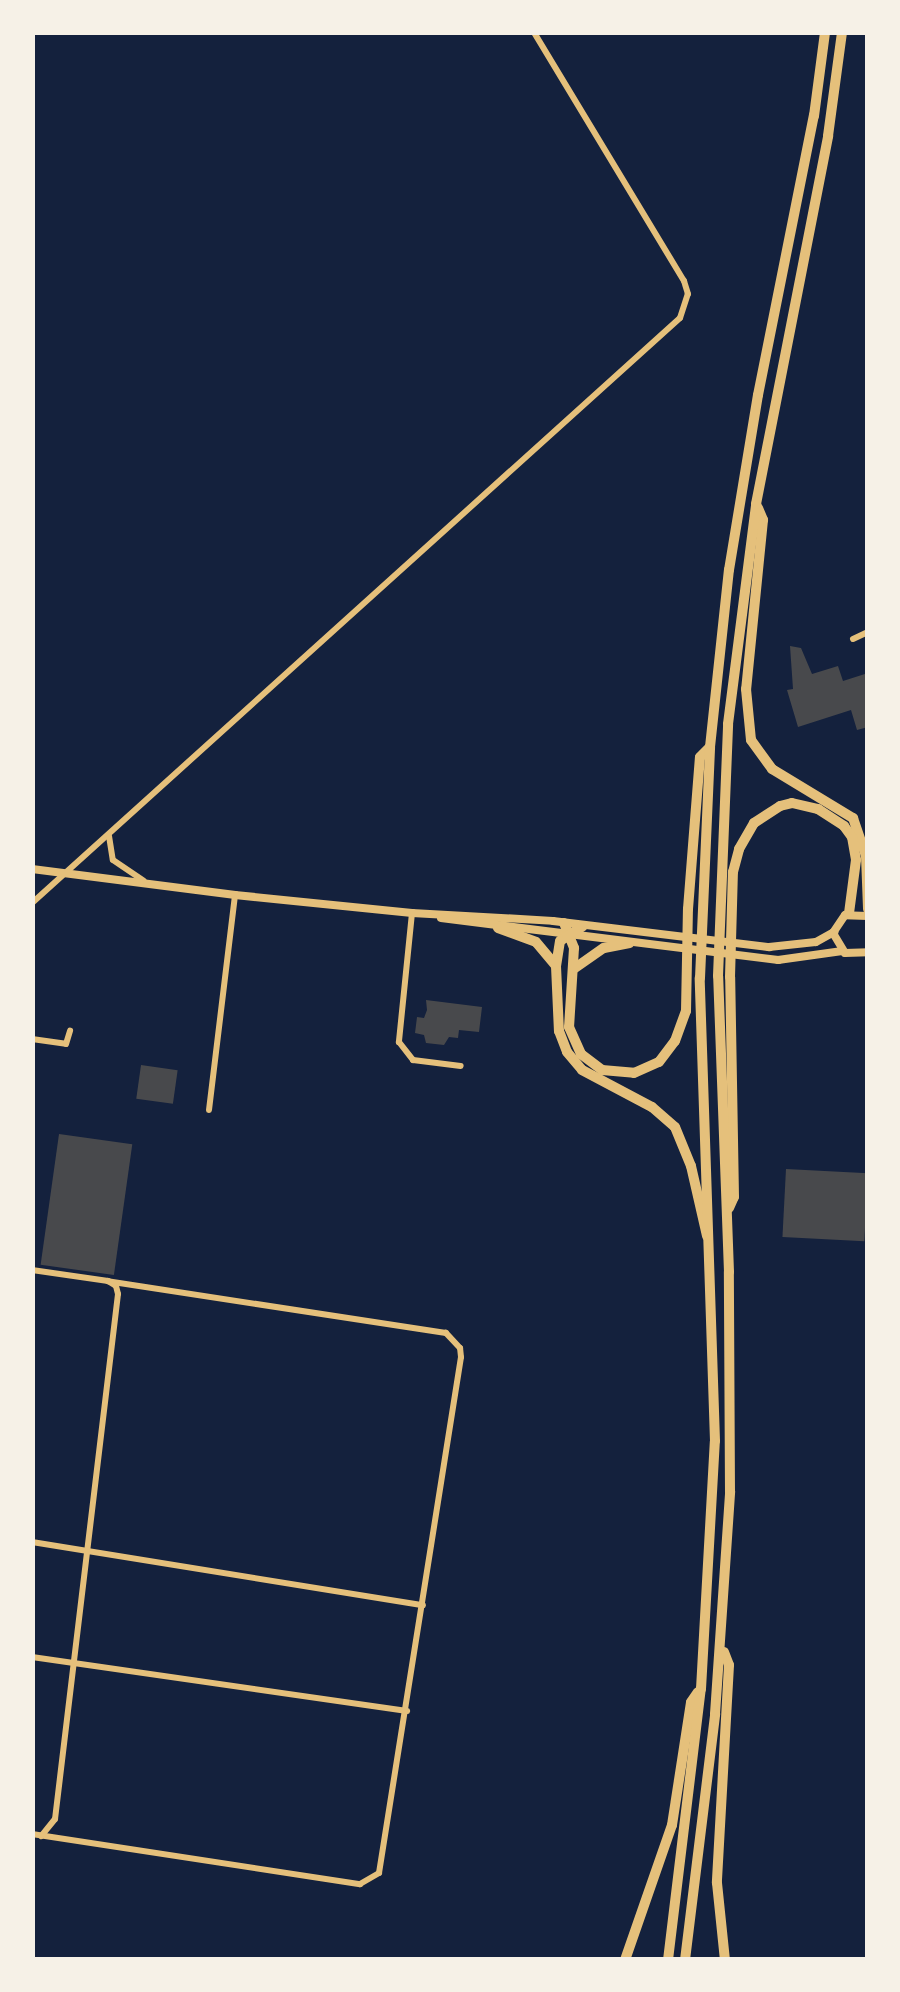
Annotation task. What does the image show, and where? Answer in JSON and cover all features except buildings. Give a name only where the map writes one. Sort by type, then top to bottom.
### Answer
[{"type":"highway","points":[[668,1960],[700,1689],[714,1441],[700,978],[710,747],[729,570],[814,116],[825,32]]},
{"type":"highway","points":[[685,1960],[722,1644],[732,1424],[726,1213],[734,1197],[718,910],[728,724],[756,504],[828,136],[842,32]]},
{"type":"highway","points":[[756,504],[763,520],[749,633],[746,690],[751,740],[772,769],[853,818],[866,856],[868,912]]},
{"type":"highway","points":[[567,929],[575,968],[569,1028],[581,1054],[602,1070],[634,1072],[659,1062],[676,1040],[686,1011],[688,909],[700,757],[710,747]]},
{"type":"highway","points":[[724,977],[733,872],[745,834],[765,814],[792,804],[833,816],[852,837],[856,882],[849,913]]},
{"type":"highway","points":[[583,926],[567,929],[560,941],[556,966],[559,1031],[567,1052],[582,1070],[652,1107],[675,1127],[685,1146],[700,1222],[710,1244]]},
{"type":"highway","points":[[498,928],[536,942],[556,966]]},
{"type":"highway","points":[[575,968],[604,948],[630,943]]},
{"type":"highway","points":[[722,1644],[728,1665],[717,1883],[725,1960]]},
{"type":"highway","points":[[625,1960],[672,1825],[691,1702],[700,1689]]},
{"type":"street","points":[[32,902],[680,318],[688,294],[534,32]]},
{"type":"street","points":[[853,639],[868,632]]},
{"type":"street","points":[[109,836],[113,860],[124,872],[154,886]]},
{"type":"street","points":[[32,869],[154,886],[567,929],[630,943],[778,960],[842,951],[854,956],[868,952]]},
{"type":"street","points":[[209,1110],[235,894]]},
{"type":"street","points":[[842,951],[834,932],[837,922],[849,913],[868,912]]},
{"type":"street","points":[[412,913],[498,928],[567,929]]},
{"type":"street","points":[[412,913],[400,1042],[413,1060],[460,1066]]},
{"type":"street","points":[[583,926],[770,947],[816,942],[834,932]]},
{"type":"street","points":[[32,1039],[66,1044],[70,1032]]},
{"type":"street","points":[[32,1270],[446,1333],[462,1357],[383,1862],[372,1880],[360,1884],[37,1835]]},
{"type":"street","points":[[37,1835],[55,1819],[118,1294],[116,1286],[108,1282]]},
{"type":"street","points":[[32,1542],[423,1605]]},
{"type":"street","points":[[32,1657],[407,1711]]}]
